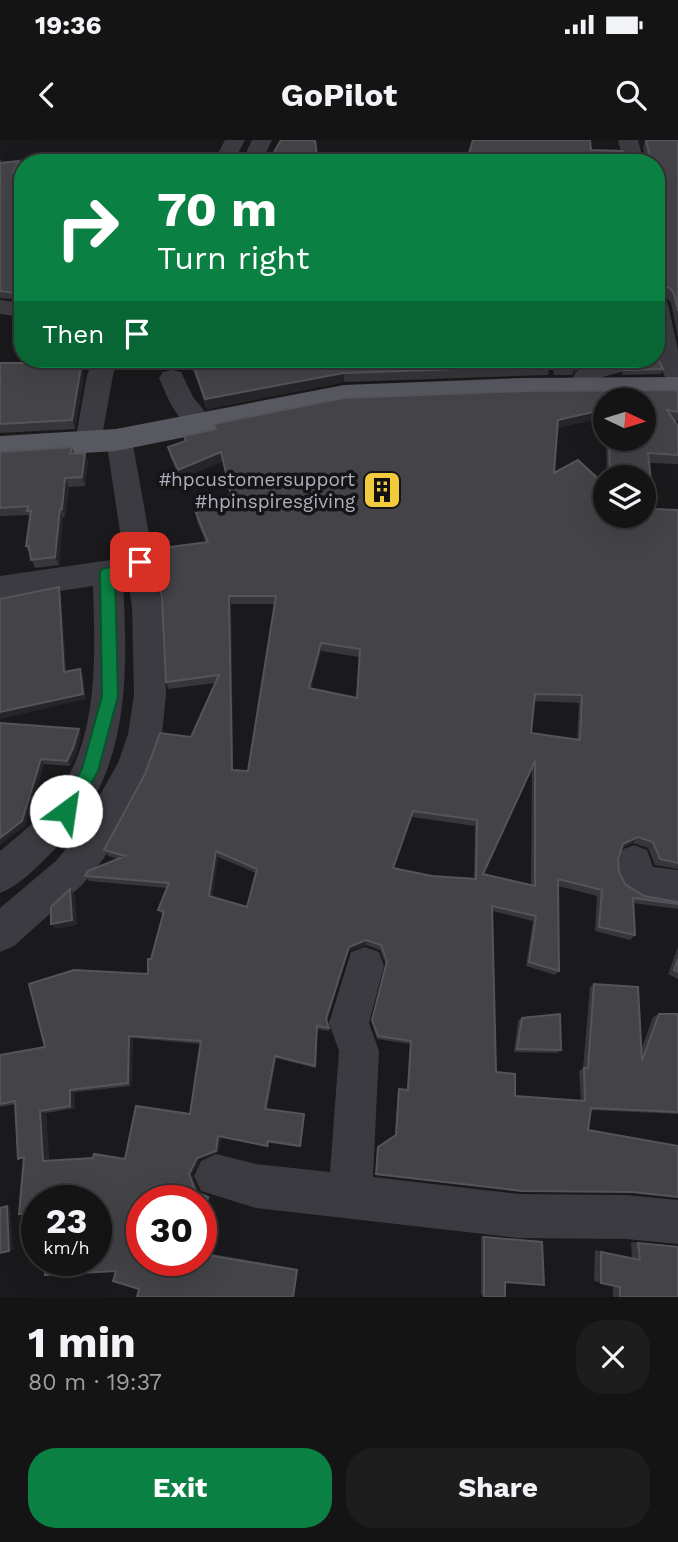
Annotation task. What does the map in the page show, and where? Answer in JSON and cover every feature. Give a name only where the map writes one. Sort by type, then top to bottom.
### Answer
[{"type":"main road","points":[[0,447],[105,441],[344,395],[521,370],[587,387],[678,387]]},
{"type":"street","points":[[667,352],[678,379]]},
{"type":"street","points":[[0,933],[70,872],[91,846],[134,768],[111,681],[129,564],[105,441],[100,375],[103,368]]},
{"type":"street","points":[[587,387],[586,375],[605,368]]},
{"type":"street","points":[[172,378],[182,401],[202,424]]},
{"type":"street","points":[[0,589],[129,564]]},
{"type":"street","points":[[0,874],[51,829],[66,811],[90,771],[125,732]]},
{"type":"street","points":[[634,862],[636,875],[643,884],[678,888]]},
{"type":"street","points":[[350,1197],[359,1044],[349,1030],[349,1023],[365,966]]},
{"type":"street","points":[[216,1177],[256,1186],[518,1216],[626,1217],[678,1222]]},
{"type":"building","points":[[281,140],[315,140],[317,154],[273,154]]},
{"type":"building","points":[[473,140],[590,140],[591,150],[623,151],[625,154],[469,154]]},
{"type":"building","points":[[646,140],[678,140],[678,311],[670,288],[665,286],[665,154],[648,154]]},
{"type":"building","points":[[14,162],[14,293],[0,291],[0,163]]},
{"type":"building","points":[[0,363],[14,363],[14,368],[81,368],[72,420],[0,424]]},
{"type":"building","points":[[194,368],[491,368],[344,373],[205,399]]},
{"type":"building","points":[[631,368],[663,369],[623,370]]},
{"type":"building","points":[[656,390],[678,390],[678,412],[667,410],[678,426],[678,455],[648,453],[649,465],[610,465],[609,452],[656,452]]},
{"type":"building","points":[[593,391],[593,412],[558,420],[554,473],[578,460],[593,474],[593,528],[656,528],[656,509],[678,510],[678,863],[660,859],[653,842],[638,837],[623,844],[618,859],[619,872],[625,884],[644,896],[678,904],[633,898],[635,935],[599,927],[602,890],[558,879],[559,971],[529,962],[536,916],[492,906],[496,1072],[515,1074],[515,1096],[585,1101],[584,1068],[588,1068],[594,984],[638,987],[642,1061],[659,1014],[678,1014],[678,1112],[591,1108],[588,1130],[678,1146],[678,1197],[632,1192],[522,1191],[376,1174],[378,1147],[396,1135],[399,1089],[408,1090],[411,1041],[378,1036],[372,1020],[387,961],[381,945],[366,940],[349,947],[326,1019],[329,1028],[317,1026],[315,1066],[275,1056],[265,1109],[304,1114],[300,1146],[268,1141],[267,1146],[218,1136],[216,1151],[197,1158],[189,1174],[193,1185],[126,1185],[126,1276],[217,1276],[217,1257],[297,1270],[293,1297],[137,1297],[139,1289],[113,1281],[116,1271],[112,1271],[112,1185],[22,1185],[24,1157],[18,1159],[15,1101],[0,1104],[0,1055],[45,1047],[29,984],[74,970],[148,974],[148,959],[151,959],[164,911],[158,910],[169,883],[85,876],[88,871],[125,856],[104,850],[145,774],[160,733],[191,737],[219,675],[166,682],[162,599],[156,566],[168,562],[162,548],[208,542],[196,513],[231,494],[221,452],[178,470],[168,447],[186,441],[184,436],[216,429],[214,424],[344,398]],"holes":[[[229,596],[276,596],[248,771],[232,770]],[[321,643],[360,649],[357,698],[309,688]],[[535,694],[582,695],[580,740],[531,733]],[[535,761],[535,886],[483,874]],[[413,811],[477,820],[476,879],[432,876],[393,868]],[[216,851],[257,869],[247,907],[209,896]],[[129,1036],[201,1041],[190,1114],[136,1106],[125,1159],[94,1154],[93,1158],[43,1161],[40,1111],[70,1106],[70,1090],[128,1083]]]},
{"type":"building","points":[[72,447],[70,454],[85,453],[82,477],[65,478],[55,557],[31,560],[29,546],[26,546],[31,511],[27,511],[28,506],[0,508],[0,452]]},
{"type":"building","points":[[59,587],[64,672],[80,669],[83,694],[0,712],[0,599]]},
{"type":"building","points":[[0,723],[79,729],[67,761],[41,759],[22,821],[0,838]]},
{"type":"building","points":[[70,889],[72,920],[51,924],[51,907]]},
{"type":"building","points":[[560,1014],[561,1050],[517,1049],[522,1018]]},
{"type":"building","points":[[7,1206],[9,1251],[0,1253],[0,1208]]},
{"type":"building","points":[[484,1237],[542,1242],[544,1285],[505,1282],[505,1297],[484,1297]]},
{"type":"building","points":[[638,1243],[678,1247],[678,1297],[620,1297],[620,1287],[601,1283],[601,1252],[640,1260]]},
{"type":"place","name":"#hpcustomersupport #hpinspiresgiving","points":[[382,490]]},
{"type":"route","points":[[66,811],[90,771],[110,696],[107,573],[140,566],[140,562]]}]
